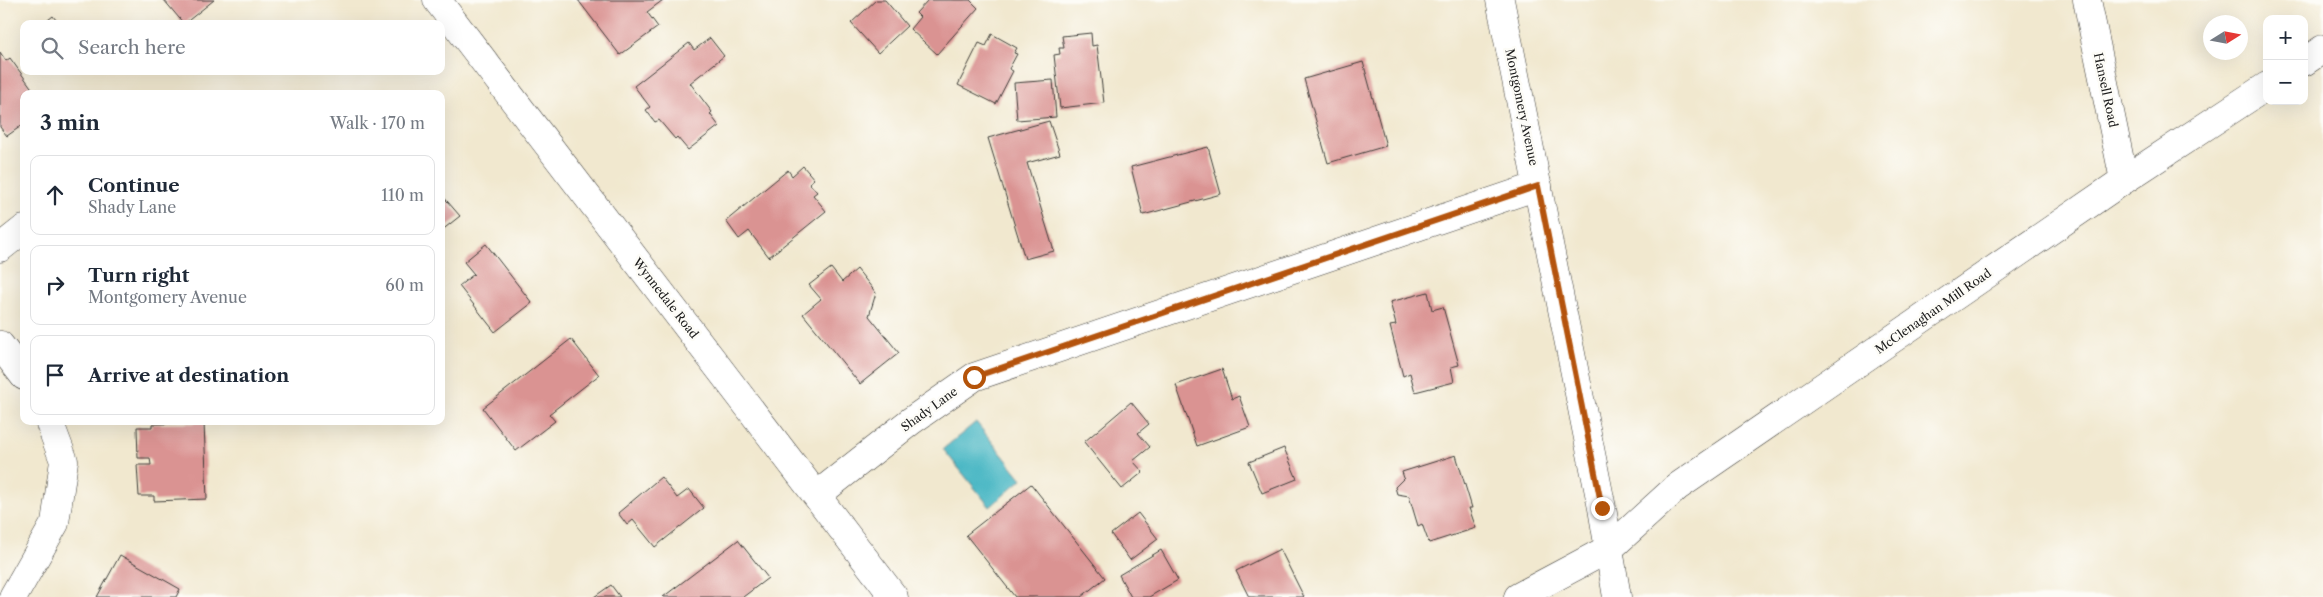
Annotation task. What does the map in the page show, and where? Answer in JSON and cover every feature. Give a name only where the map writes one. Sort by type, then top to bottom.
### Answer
[{"type":"street","name":"Wynnedale Road","points":[[437,0],[894,597]]},
{"type":"street","name":"Montgomery Avenue","points":[[1500,0],[1610,548],[1617,597]]},
{"type":"street","name":"Hansell Road","points":[[2087,0],[2124,180]]},
{"type":"street","points":[[2307,60],[2323,49]]},
{"type":"street","name":"McClenaghan Mill Road","points":[[1518,597],[1610,548],[1677,488],[2124,180],[2263,89]]},
{"type":"street","name":"Shady Lane","points":[[817,495],[911,421],[974,377],[1538,186]]},
{"type":"street","points":[[0,248],[20,232]]},
{"type":"street","points":[[0,345],[20,371]]},
{"type":"street","points":[[12,597],[55,523],[64,461],[50,425]]},
{"type":"water","points":[[976,422],[1022,479],[990,507],[943,449]]},
{"type":"building","points":[[164,0],[214,0],[189,20],[181,20]]},
{"type":"building","points":[[578,0],[663,0],[647,12],[658,27],[620,55]]},
{"type":"building","points":[[876,0],[885,0],[907,26],[878,53],[851,23]]},
{"type":"building","points":[[928,0],[970,0],[978,8],[937,54],[910,29],[920,17],[916,13]]},
{"type":"building","points":[[53,16],[56,20],[48,20]]},
{"type":"building","points":[[1091,33],[1092,46],[1097,45],[1104,103],[1060,108],[1054,55],[1060,54],[1059,48],[1064,48],[1062,36]]},
{"type":"building","points":[[992,34],[1017,48],[1014,53],[1017,54],[1009,69],[1013,71],[996,104],[958,85],[979,43],[986,46]]},
{"type":"building","points":[[710,38],[724,56],[690,83],[712,112],[710,114],[719,126],[688,150],[677,137],[675,139],[659,120],[655,122],[646,110],[650,107],[634,86],[689,43],[694,50]]},
{"type":"building","points":[[0,52],[6,61],[10,58],[20,72],[20,75],[22,75],[33,90],[20,90],[20,127],[7,136],[0,127]]},
{"type":"building","points":[[1363,62],[1386,146],[1328,163],[1304,79]]},
{"type":"building","points":[[1053,80],[1056,117],[1017,120],[1014,83]]},
{"type":"building","points":[[1049,121],[1060,154],[1027,163],[1054,251],[1025,259],[988,138]]},
{"type":"building","points":[[1208,147],[1221,194],[1143,215],[1131,167]]},
{"type":"building","points":[[803,166],[814,179],[809,183],[817,192],[813,195],[826,211],[769,257],[749,231],[739,239],[726,221],[788,170],[792,176]]},
{"type":"building","points":[[445,199],[460,216],[445,228]]},
{"type":"building","points":[[486,244],[532,303],[495,332],[459,286],[474,274],[464,262]]},
{"type":"building","points":[[831,268],[842,282],[857,269],[876,293],[869,316],[899,353],[860,384],[803,314],[821,299],[809,285]]},
{"type":"building","points":[[1428,292],[1432,310],[1443,307],[1459,365],[1451,367],[1454,382],[1415,392],[1410,373],[1403,376],[1390,326],[1396,325],[1390,302]]},
{"type":"building","points":[[571,339],[599,375],[549,414],[555,421],[516,451],[483,408]]},
{"type":"building","points":[[1222,369],[1232,399],[1239,396],[1250,427],[1197,446],[1176,385]]},
{"type":"building","points":[[1131,402],[1149,424],[1138,433],[1150,447],[1133,461],[1143,472],[1122,489],[1084,442]]},
{"type":"building","points":[[152,425],[204,425],[207,499],[154,501],[154,496],[139,496],[137,465],[151,465],[150,458],[138,458],[137,427],[152,427]]},
{"type":"building","points":[[1284,448],[1297,479],[1262,493],[1249,462]]},
{"type":"building","points":[[1456,455],[1476,528],[1429,543],[1422,524],[1418,526],[1409,496],[1397,494],[1395,487],[1404,478],[1402,472]]},
{"type":"building","points":[[661,477],[677,498],[689,489],[704,508],[655,547],[633,520],[627,525],[618,513]]},
{"type":"building","points":[[1031,484],[1105,578],[1081,597],[1015,597],[966,535]]},
{"type":"building","points":[[1138,513],[1158,539],[1130,560],[1111,534]]},
{"type":"building","points":[[738,540],[768,578],[743,597],[663,597]]},
{"type":"building","points":[[1280,549],[1304,597],[1249,597],[1236,571]]},
{"type":"building","points":[[1161,550],[1178,580],[1149,597],[1131,597],[1119,575]]},
{"type":"building","points":[[120,555],[180,589],[176,597],[97,597]]},
{"type":"building","points":[[611,585],[620,597],[594,597]]},
{"type":"route","points":[[974,377],[1538,186],[1602,508]]}]
